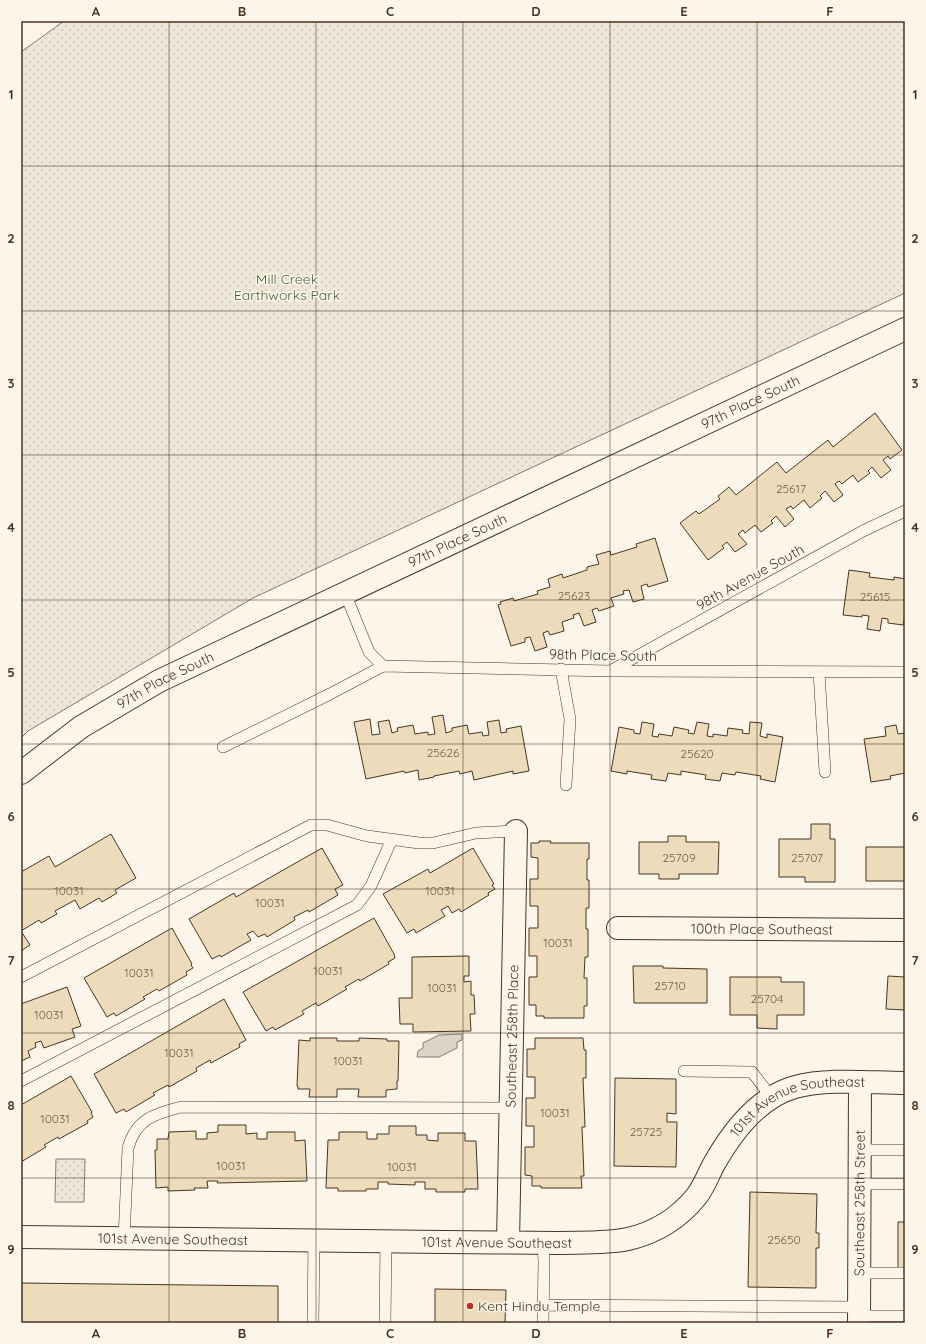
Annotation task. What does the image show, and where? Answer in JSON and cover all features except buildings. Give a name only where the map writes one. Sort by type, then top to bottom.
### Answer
[{"type":"street","name":"97th Place South","points":[[21,773],[81,727],[159,681],[905,329]]},
{"type":"street","name":"Southeast 258th Place","points":[[508,1242],[512,1108],[516,831]]},
{"type":"street","name":"100th Place Southeast","points":[[618,928],[905,930]]},
{"type":"street","name":"101st Avenue Southeast","points":[[21,1237],[386,1242],[600,1242],[627,1239],[647,1233],[672,1220],[686,1208],[697,1195],[730,1138],[744,1121],[772,1098],[794,1087],[807,1084],[860,1082],[905,1083]]},
{"type":"street","name":"Southeast 258th Street","points":[[859,1315],[860,1082]]},
{"type":"lane","name":"98th Avenue South","points":[[610,671],[857,535],[905,511]]},
{"type":"lane","points":[[223,747],[383,666],[369,652],[345,593]]},
{"type":"lane","name":"98th Place South","points":[[383,666],[610,671],[905,672]]},
{"type":"lane","points":[[561,669],[570,719],[566,785]]},
{"type":"lane","points":[[819,672],[825,772]]},
{"type":"lane","points":[[21,977],[311,825],[327,825],[368,836],[433,843],[476,833],[516,831]]},
{"type":"lane","points":[[21,1081],[357,905],[371,886],[392,839]]},
{"type":"lane","points":[[684,1071],[752,1072],[772,1098]]},
{"type":"lane","points":[[124,1239],[128,1148],[131,1137],[141,1123],[157,1113],[181,1107],[512,1108]]},
{"type":"lane","points":[[860,1150],[905,1150]]},
{"type":"lane","points":[[860,1184],[905,1184]]},
{"type":"lane","points":[[313,1323],[314,1241]]},
{"type":"lane","points":[[385,1323],[386,1242]]},
{"type":"lane","points":[[543,1242],[543,1323]]},
{"type":"lane","points":[[860,1273],[905,1273]]},
{"type":"lane","points":[[544,1305],[905,1316]]},
{"type":"green space","name":"Mill Creek Earthworks Park","points":[[64,21],[905,21],[905,293],[253,598],[28,731],[21,738],[21,52]]},
{"type":"green space","points":[[56,1159],[85,1159],[84,1202],[55,1202]]},
{"type":"shaded area","points":[[462,1034],[462,1040],[457,1042],[457,1048],[439,1057],[417,1057],[418,1051],[423,1048],[423,1043],[439,1035]]},
{"type":"place","name":"Kent Hindu Temple","points":[[470,1306]]}]
